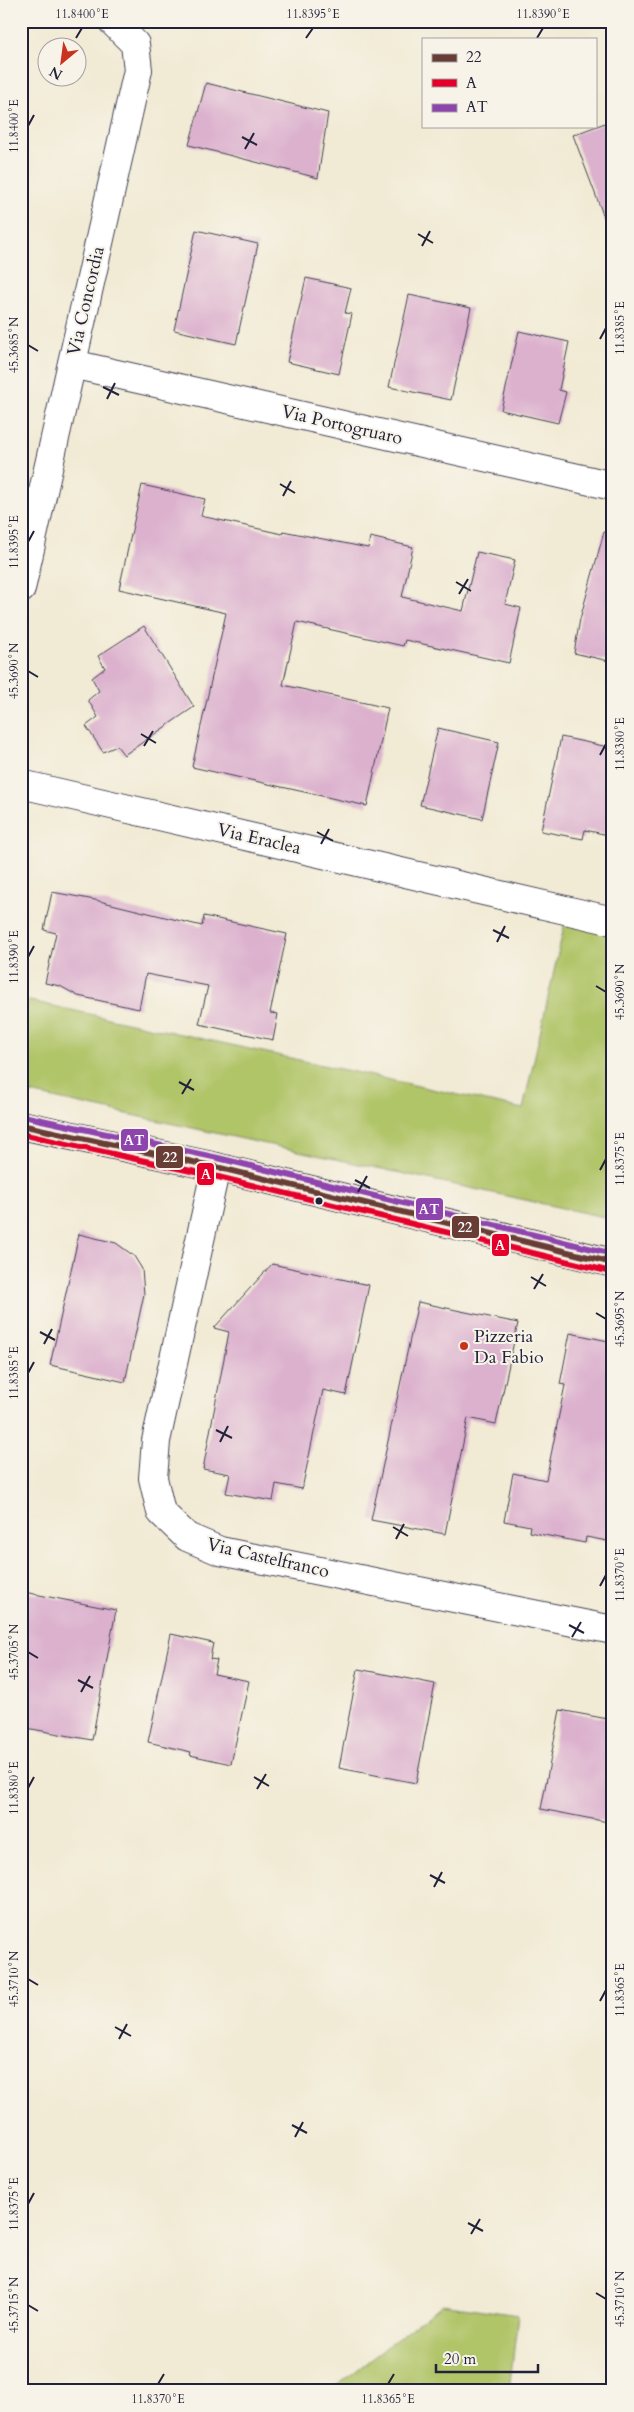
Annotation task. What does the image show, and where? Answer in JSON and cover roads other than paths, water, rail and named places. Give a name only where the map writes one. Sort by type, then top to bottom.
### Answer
[{"type":"street","name":"Via Concordia","points":[[21,589],[138,70],[135,44],[119,23]]},
{"type":"street","name":"Via Portogruaro","points":[[72,364],[613,486]]},
{"type":"street","name":"Via Eraclea","points":[[21,784],[613,921]]},
{"type":"street","points":[[21,1125],[216,1167],[613,1263]]},
{"type":"street","name":"Via Castelfranco","points":[[216,1167],[156,1441],[153,1478],[160,1512],[187,1537],[220,1551],[613,1630]]},
{"type":"place","name":"Pizzeria Da Fabio","points":[[464,1346]]}]
